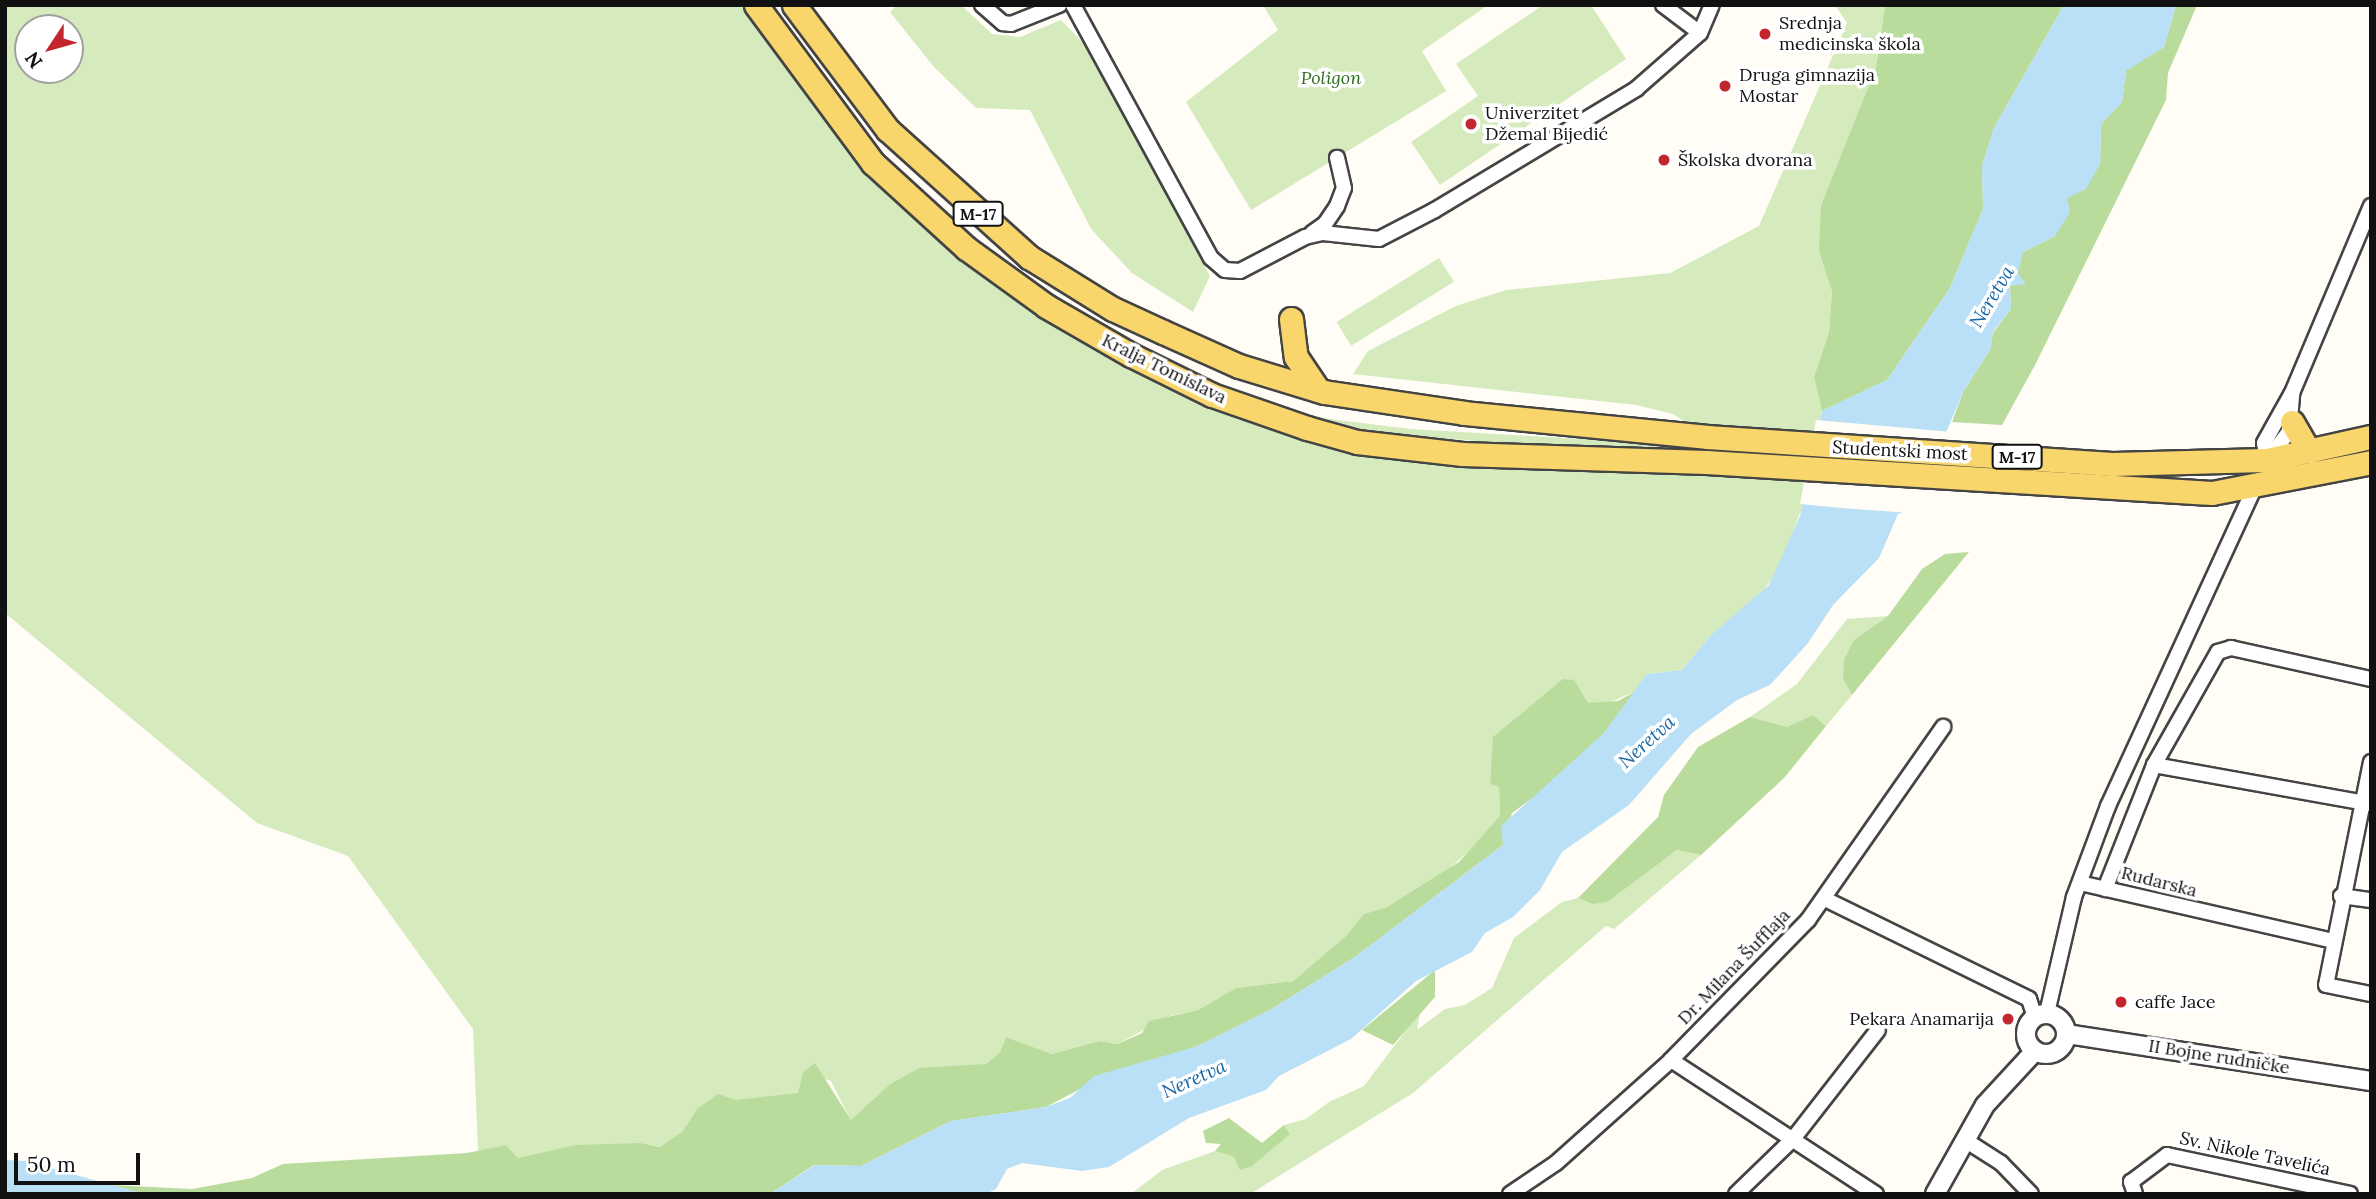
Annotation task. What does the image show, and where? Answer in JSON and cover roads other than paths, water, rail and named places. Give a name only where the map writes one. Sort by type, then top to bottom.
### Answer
[{"type":"main road","name":"Kralja Tomislava","points":[[756,5],[873,163],[917,206],[1046,306],[1205,392],[1357,442],[1574,461],[1706,462]]},
{"type":"main road","name":"Kralja Tomislava","points":[[794,5],[888,130],[1029,257],[1113,309],[1239,366],[1318,390],[1464,413],[1707,437]]},
{"type":"main road","points":[[1291,319],[1296,357],[1318,390]]},
{"type":"main road","points":[[2292,422],[2309,452]]},
{"type":"main road","name":"Studentski most","points":[[1707,437],[2112,464],[2267,460]]},
{"type":"main road","name":"M-17","points":[[2267,460],[2371,437]]},
{"type":"main road","name":"Studentski most","points":[[1706,462],[2212,492],[2255,486]]},
{"type":"main road","name":"M-17","points":[[2255,486],[2371,462]]},
{"type":"street","points":[[982,5],[996,19],[1011,24],[1059,5]]},
{"type":"street","points":[[1073,5],[1211,258],[1225,270],[1240,271],[1325,224],[1337,206],[1344,188],[1337,158]]},
{"type":"street","points":[[1663,5],[1700,33]]},
{"type":"street","points":[[1305,237],[1323,233],[1380,239],[1424,216],[1618,102],[1700,33],[1712,5]]},
{"type":"street","points":[[2267,460],[2264,443],[2291,393],[2371,206]]},
{"type":"street","points":[[2035,1051],[2026,1032],[2041,1015],[2080,883],[2157,692],[2267,460],[2284,442],[2292,422],[2291,393]]},
{"type":"street","name":"Rudarska","points":[[2333,941],[2105,889],[2154,765],[2218,652],[2231,648],[2371,679]]},
{"type":"street","name":"Dr. Milana Šufflaja","points":[[1510,1194],[1556,1163],[1671,1060],[1825,899],[1943,727]]},
{"type":"street","points":[[2371,762],[2366,803],[2341,895],[2326,985],[2371,994]]},
{"type":"street","points":[[2154,765],[2366,803]]},
{"type":"street","points":[[2080,883],[2105,889]]},
{"type":"street","points":[[2341,895],[2371,900]]},
{"type":"street","points":[[1825,899],[2029,999],[2041,1015],[2059,1018],[2067,1034],[2057,1051],[2035,1051],[1985,1105],[1935,1194]]},
{"type":"street","points":[[1736,1194],[1793,1139],[1878,1030]]},
{"type":"street","name":"II Bojne rudničke","points":[[2067,1034],[2371,1081]]},
{"type":"street","points":[[1671,1060],[1876,1194]]},
{"type":"street","points":[[1965,1140],[2001,1163],[2031,1194]]},
{"type":"street","name":"Sv. Nikole Tavelića","points":[[2135,1194],[2132,1182],[2167,1155],[2350,1194]]},
{"type":"water","name":"Neretva","points":[[2064,5],[2176,5],[2164,47],[2126,71],[2122,102],[2101,124],[2100,164],[2086,189],[2067,198],[2070,212],[2055,236],[2023,252],[2018,273],[2026,284],[2010,286],[2011,309],[1993,332],[1990,350],[1963,392],[1920,495],[1909,510],[1898,514],[1879,558],[1833,605],[1808,643],[1770,685],[1737,700],[1691,734],[1629,805],[1562,852],[1540,890],[1513,917],[1485,933],[1472,952],[1416,981],[1351,1039],[1279,1076],[1266,1090],[1189,1118],[1109,1167],[1082,1171],[1022,1163],[1007,1169],[996,1189],[986,1194],[770,1194],[815,1165],[861,1166],[951,1121],[1046,1107],[1070,1098],[1094,1076],[1198,1046],[1270,1010],[1355,957],[1503,845],[1501,826],[1604,733],[1647,674],[1682,670],[1712,634],[1769,585],[1800,516],[1822,411],[1887,380],[1950,288],[1983,209],[1982,166],[1994,128]]},
{"type":"water","points":[[5,1160],[25,1161],[145,1194],[5,1194]]},
{"type":"place","name":"Srednja medicinska škola","points":[[1765,34]]},
{"type":"place","name":"Druga gimnazija Mostar","points":[[1725,86]]},
{"type":"place","name":"Univerzitet Džemal Bijedić","points":[[1471,124]]},
{"type":"place","name":"Školska dvorana","points":[[1664,160]]},
{"type":"place","name":"caffe Jace","points":[[2121,1002]]},
{"type":"place","name":"Pekara Anamarija","points":[[2008,1019]]},
{"type":"park label","name":"Poligon","points":[[1331,78]]}]
